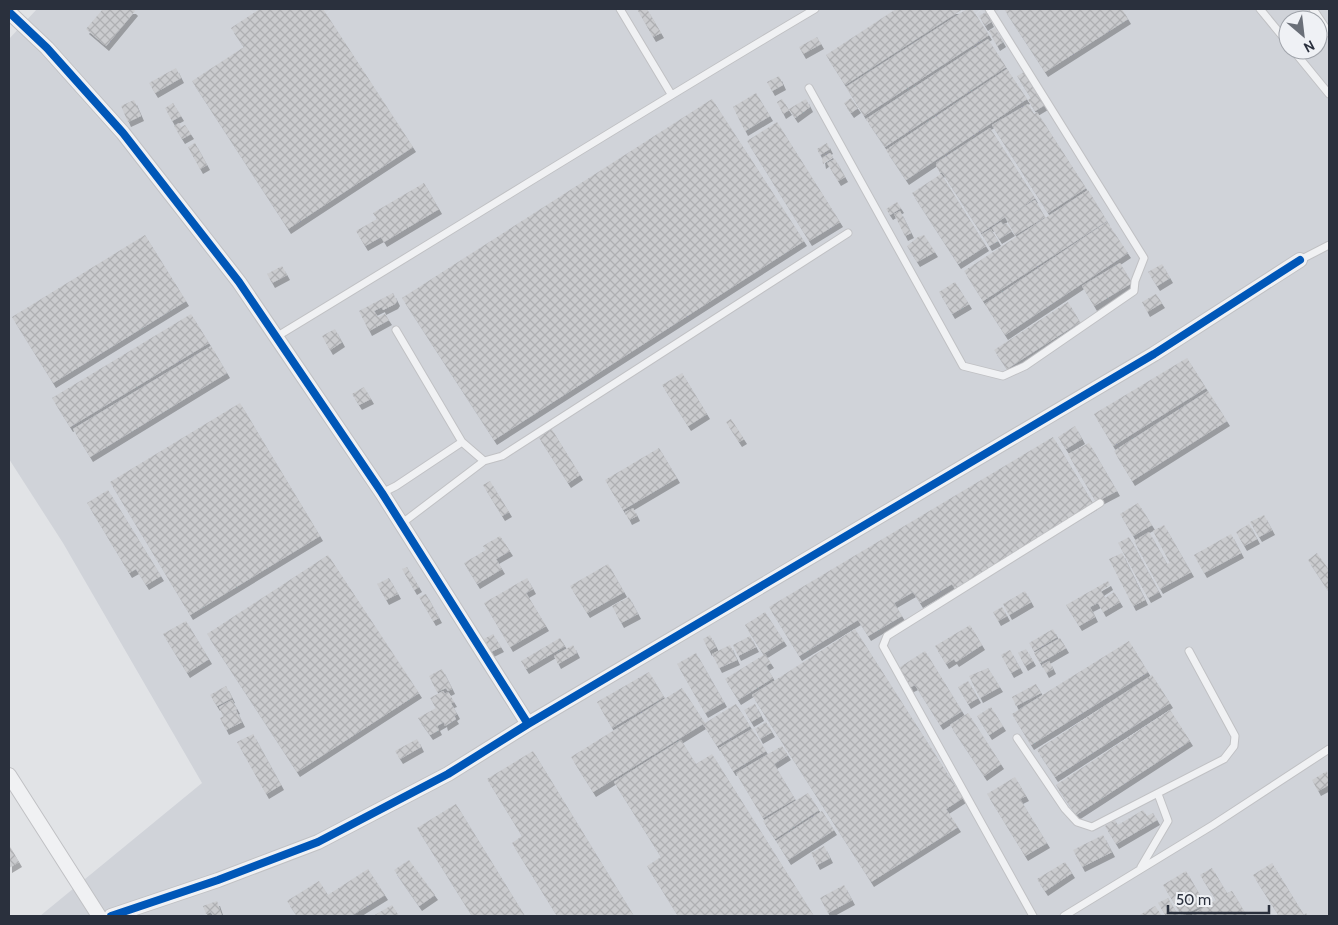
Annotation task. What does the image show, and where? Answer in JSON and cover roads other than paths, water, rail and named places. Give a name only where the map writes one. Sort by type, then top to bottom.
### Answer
[{"type":"street","points":[[9,12],[47,48],[123,133],[239,282],[382,493],[528,724]]},
{"type":"street","points":[[111,916],[218,880],[318,842],[448,774],[528,724],[1154,354],[1300,260]]},
{"type":"street","points":[[9,775],[99,916]]},
{"type":"lane","points":[[620,9],[671,94]]},
{"type":"lane","points":[[276,337],[465,223],[671,94],[815,9]]},
{"type":"lane","points":[[809,88],[963,366],[1003,376],[1018,370],[1134,291],[1135,280],[1144,258],[988,9]]},
{"type":"lane","points":[[1260,9],[1278,31]]},
{"type":"lane","points":[[1313,9],[1329,32]]},
{"type":"lane","points":[[1301,60],[1329,94]]},
{"type":"lane","points":[[401,524],[484,461],[502,456],[848,233]]},
{"type":"lane","points":[[1300,260],[1329,244]]},
{"type":"lane","points":[[396,330],[462,442],[484,461]]},
{"type":"lane","points":[[382,493],[396,486],[462,442]]},
{"type":"lane","points":[[1033,916],[883,646],[887,636],[1100,503]]},
{"type":"lane","points":[[1017,738],[1077,822],[1092,827],[1158,794],[1224,759],[1234,746],[1235,736],[1189,650]]},
{"type":"lane","points":[[1064,916],[1329,749]]},
{"type":"lane","points":[[1140,869],[1168,821],[1158,794]]}]
